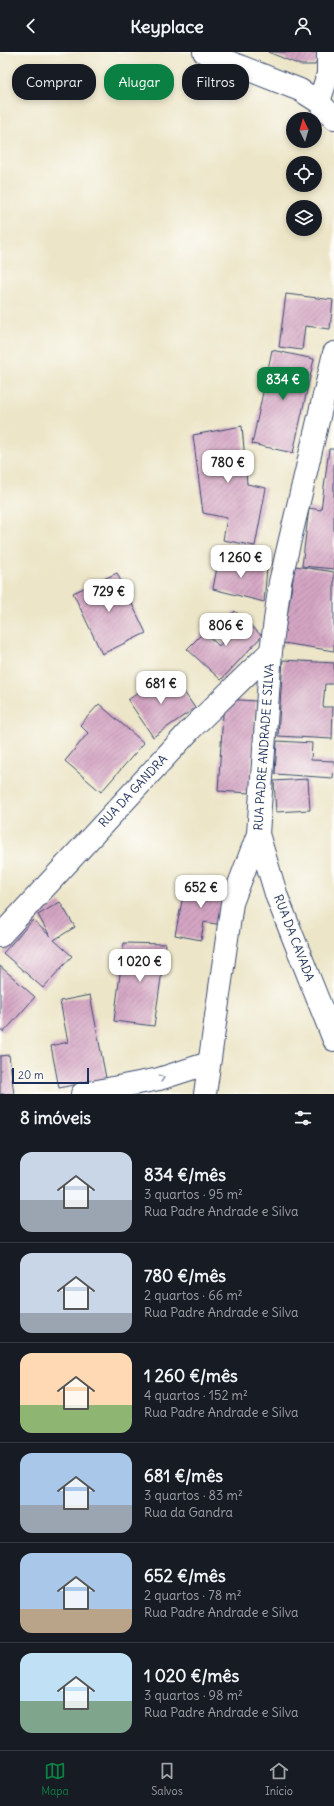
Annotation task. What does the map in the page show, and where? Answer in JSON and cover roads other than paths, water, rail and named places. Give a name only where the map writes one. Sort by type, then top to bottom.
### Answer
[{"type":"street","points":[[204,52],[276,79],[300,90],[330,114]]},
{"type":"street","points":[[328,52],[330,114]]},
{"type":"street","name":"RUA PADRE ANDRADE E SILVA","points":[[205,1094],[232,903],[258,834],[271,651],[280,582],[334,353]]},
{"type":"street","name":"RUA DA GANDRA","points":[[0,936],[191,728],[271,651]]},
{"type":"street","name":"RUA DA CAVADA","points":[[258,834],[277,897],[334,1040]]},
{"type":"street","points":[[82,1094],[159,1079],[209,1062]]}]
